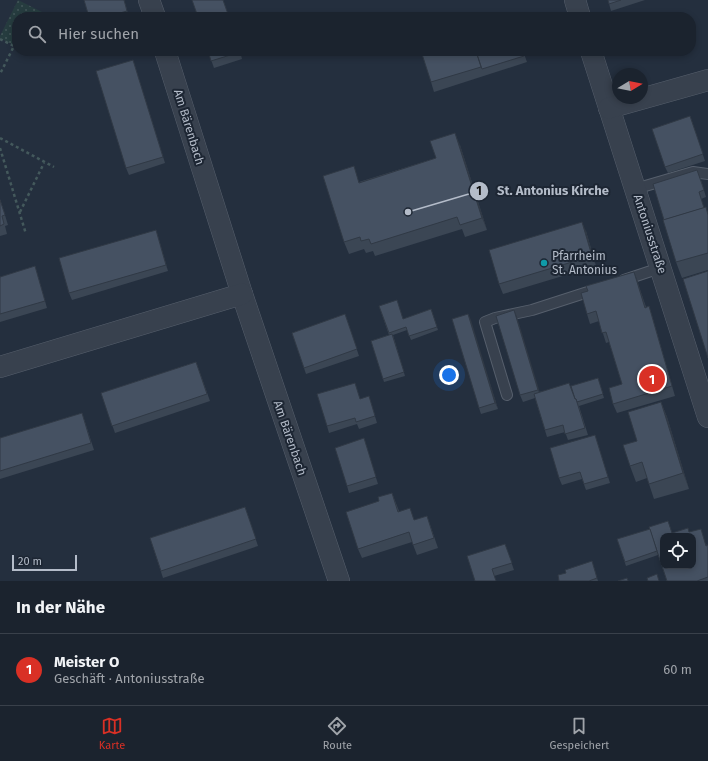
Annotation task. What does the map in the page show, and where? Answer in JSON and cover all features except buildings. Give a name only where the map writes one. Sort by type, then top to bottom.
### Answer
[{"type":"street","points":[[149,0],[153,12]]},
{"type":"street","points":[[575,0],[579,12]]},
{"type":"street","name":"Am Bärenbach","points":[[167,56],[242,294],[339,581]]},
{"type":"street","name":"Antoniusstraße","points":[[593,56],[708,417]]},
{"type":"street","points":[[609,108],[708,80]]},
{"type":"street","points":[[0,367],[242,294]]},
{"type":"lane","points":[[635,189],[693,172],[708,174]]},
{"type":"lane","points":[[615,282],[660,268]]},
{"type":"lane","points":[[507,395],[485,322],[495,318],[532,310],[600,288]]},
{"type":"path","points":[[0,39],[12,45]]},
{"type":"path","points":[[0,74],[12,50]]},
{"type":"path","points":[[0,138],[44,163],[54,167]]},
{"type":"path","points":[[0,148],[26,234]]},
{"type":"path","points":[[20,212],[44,163]]},
{"type":"green space","points":[[18,0],[42,12],[12,12]]},
{"type":"green space","points":[[12,12],[12,44],[0,38]]},
{"type":"place","name":"St. Antonius Kirche","points":[[408,212]]},
{"type":"place","name":"Pfarrheim St. Antonius","points":[[544,263]]},
{"type":"place","name":"Meister O","points":[[652,379]]}]
